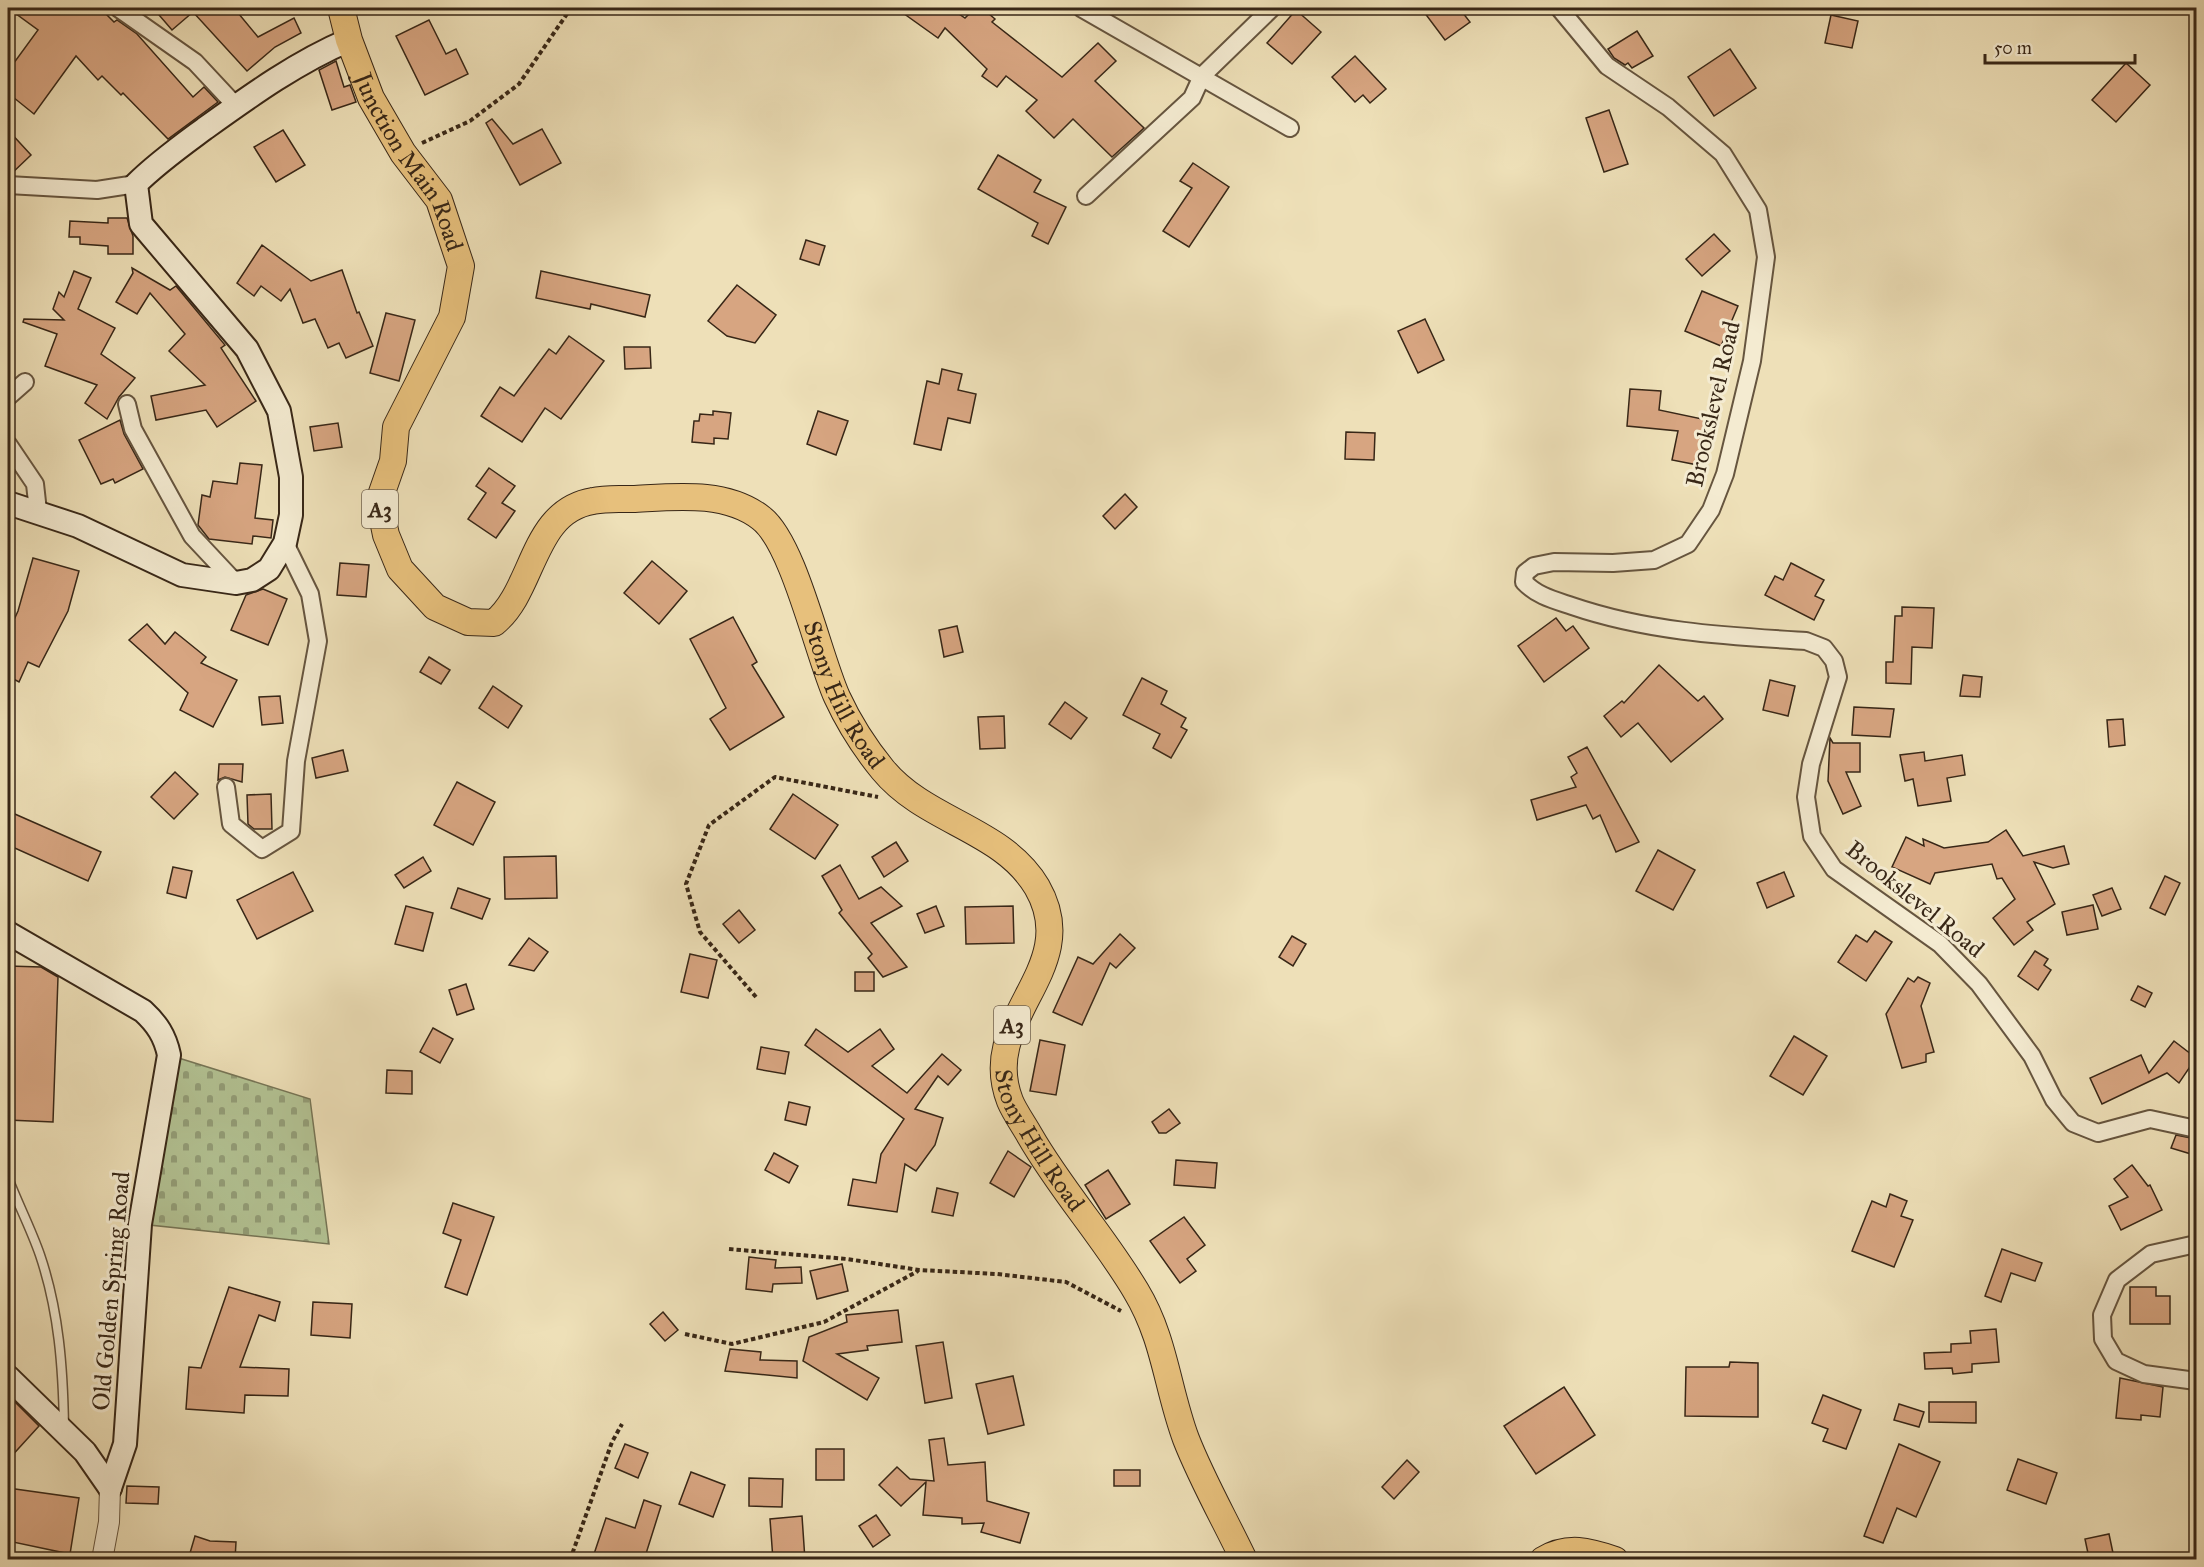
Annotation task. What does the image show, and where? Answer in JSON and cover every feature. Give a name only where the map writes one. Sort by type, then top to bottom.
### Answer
[{"type":"main road","name":"Junction Main Road","points":[[341,8],[349,40],[371,98],[403,153],[439,200],[461,266],[452,317],[396,427],[393,461],[379,501],[386,535],[400,569],[435,607],[468,622],[494,623],[508,612],[542,539],[562,513],[590,501],[697,496],[737,506],[762,518],[782,543]]},
{"type":"main road","points":[[8,503],[78,526],[182,575],[236,583],[252,580],[269,569],[285,543],[291,515],[291,477],[279,411],[247,349],[141,224],[136,184],[153,167],[236,106],[318,53],[349,40]]},
{"type":"main road","name":"Stony Hill Road","points":[[782,543],[837,696],[858,736],[886,773],[924,806],[990,840],[1013,859],[1040,894],[1052,919],[1049,952],[1011,1028],[1004,1065],[1010,1100],[1051,1172],[1135,1289],[1157,1329],[1186,1438],[1244,1560]]},
{"type":"main road","name":"Old Golden Spring Road","points":[[8,933],[143,1011],[155,1022],[165,1038],[169,1055],[140,1224],[125,1444],[110,1488]]},
{"type":"main road","points":[[8,1377],[85,1452],[110,1488]]},
{"type":"main road","points":[[1543,1560],[1552,1555],[1585,1549],[1615,1560]]},
{"type":"street","points":[[118,8],[195,62],[236,106]]},
{"type":"street","points":[[1081,8],[1290,128]]},
{"type":"street","points":[[1086,196],[1192,98],[1202,76],[1272,8]]},
{"type":"street","name":"Brookslevel Road","points":[[1559,8],[1607,66],[1668,107],[1724,154],[1758,210],[1766,257],[1752,361],[1725,474],[1711,510],[1688,544],[1654,560],[1613,563],[1554,562],[1534,566],[1525,573],[1524,582],[1533,592],[1601,616],[1690,634],[1806,641],[1824,648],[1834,661],[1838,677],[1810,764],[1806,797],[1812,837],[1834,869],[1940,944],[1979,984],[2032,1056],[2054,1100],[2073,1123],[2098,1133],[2151,1119],[2196,1129]]},
{"type":"street","points":[[8,185],[97,190],[136,184]]},
{"type":"street","points":[[8,397],[25,382]]},
{"type":"street","points":[[127,404],[133,429],[192,536],[236,583]]},
{"type":"street","points":[[8,444],[35,484],[38,511]]},
{"type":"street","points":[[226,787],[231,824],[262,849],[291,831],[296,761],[318,641],[310,594],[285,543]]},
{"type":"street","points":[[2196,1244],[2151,1254],[2117,1280],[2102,1315],[2103,1340],[2116,1361],[2144,1374],[2196,1381]]},
{"type":"street","points":[[102,1560],[110,1521],[110,1488]]},
{"type":"lane","points":[[8,1179],[40,1254],[57,1320],[63,1369],[64,1430]]},
{"type":"path","points":[[403,153],[470,121],[519,84],[571,8]]},
{"type":"path","points":[[756,997],[700,933],[686,884],[709,825],[775,777],[890,800]]},
{"type":"path","points":[[729,1250],[847,1259],[919,1270],[996,1274],[1066,1282],[1126,1314]]},
{"type":"path","points":[[685,1334],[732,1344],[824,1322],[919,1270]]},
{"type":"path","points":[[570,1560],[612,1442],[622,1424]]},
{"type":"green space","points":[[169,1055],[310,1099],[329,1244],[140,1224]]},
{"type":"building","points":[[8,8],[100,8],[114,22],[117,20],[137,34],[193,97],[204,87],[218,102],[168,139],[123,93],[121,95],[102,76],[98,80],[76,56],[34,114],[8,93],[8,71],[38,30]]},
{"type":"building","points":[[153,8],[234,8],[258,37],[294,18],[301,33],[275,47],[247,71],[193,12],[172,30]]},
{"type":"building","points":[[896,8],[950,8],[965,18],[975,8],[982,8],[995,19],[992,22],[1062,77],[1098,43],[1116,61],[1095,81],[1144,128],[1112,157],[1073,119],[1054,138],[1026,111],[1037,100],[1006,76],[997,87],[982,76],[987,69],[945,28],[938,38]]},
{"type":"building","points":[[1421,8],[1459,8],[1470,22],[1445,40]]},
{"type":"building","points":[[1296,10],[1321,32],[1292,64],[1267,43]]},
{"type":"building","points":[[1831,15],[1858,21],[1852,48],[1825,43]]},
{"type":"building","points":[[429,20],[446,54],[456,49],[468,74],[425,95],[396,36]]},
{"type":"building","points":[[1637,31],[1653,56],[1632,68],[1628,63],[1625,65],[1614,58],[1608,49]]},
{"type":"building","points":[[1730,49],[1756,88],[1714,116],[1688,77]]},
{"type":"building","points":[[1355,56],[1386,89],[1370,103],[1363,95],[1355,102],[1332,77]]},
{"type":"building","points":[[336,61],[344,87],[350,85],[356,102],[332,110],[319,70]]},
{"type":"building","points":[[2126,63],[2150,85],[2116,122],[2092,100]]},
{"type":"building","points":[[1609,110],[1628,164],[1604,172],[1586,118]]},
{"type":"building","points":[[492,119],[513,144],[542,129],[561,163],[520,185],[486,123]]},
{"type":"building","points":[[8,130],[31,155],[10,175],[8,175]]},
{"type":"building","points":[[283,130],[305,165],[276,182],[254,147]]},
{"type":"building","points":[[998,155],[1041,180],[1034,192],[1066,207],[1048,244],[1032,236],[1038,223],[978,189]]},
{"type":"building","points":[[1193,163],[1229,187],[1189,247],[1163,231],[1192,188],[1180,181]]},
{"type":"building","points":[[108,218],[127,218],[133,236],[133,254],[108,254],[108,246],[80,244],[80,237],[69,237],[70,221],[108,223]]},
{"type":"building","points":[[1714,234],[1730,251],[1702,276],[1686,259]]},
{"type":"building","points":[[806,240],[825,246],[819,265],[800,259]]},
{"type":"building","points":[[262,245],[311,281],[342,270],[357,313],[359,312],[373,346],[346,358],[339,343],[328,348],[315,319],[303,323],[290,289],[281,301],[261,286],[254,296],[237,283]]},
{"type":"building","points":[[132,268],[170,290],[176,286],[225,345],[221,348],[256,401],[217,427],[206,410],[156,420],[151,396],[205,385],[169,351],[185,334],[150,293],[137,314],[116,302],[133,273]]},
{"type":"building","points":[[74,271],[91,278],[78,309],[115,328],[101,354],[135,378],[119,397],[107,419],[85,403],[97,385],[45,366],[57,334],[23,322],[24,319],[64,320],[53,309],[59,292],[64,297]]},
{"type":"building","points":[[541,271],[650,295],[645,317],[591,304],[590,309],[536,298]]},
{"type":"building","points":[[737,285],[776,315],[755,343],[727,336],[708,321]]},
{"type":"building","points":[[1702,291],[1738,306],[1721,346],[1685,331]]},
{"type":"building","points":[[386,313],[415,320],[399,381],[370,373]]},
{"type":"building","points":[[1425,319],[1444,360],[1418,373],[1398,331]]},
{"type":"building","points":[[569,336],[604,361],[561,419],[545,408],[522,442],[481,416],[500,387],[514,396],[549,349],[556,354]]},
{"type":"building","points":[[624,347],[650,347],[651,368],[625,369]]},
{"type":"building","points":[[942,369],[962,374],[958,390],[976,394],[970,423],[948,418],[941,450],[914,444],[927,381],[939,384]]},
{"type":"building","points":[[1630,389],[1661,391],[1659,410],[1707,420],[1698,465],[1672,460],[1678,431],[1627,426]]},
{"type":"building","points":[[713,411],[731,413],[728,439],[714,438],[714,444],[692,442],[694,421],[699,421],[700,414],[713,415]]},
{"type":"building","points":[[818,411],[848,421],[836,455],[807,444]]},
{"type":"building","points":[[120,420],[124,434],[143,469],[115,483],[113,479],[101,484],[79,440]]},
{"type":"building","points":[[338,423],[342,447],[314,451],[310,427]]},
{"type":"building","points":[[1346,432],[1375,433],[1374,460],[1345,459]]},
{"type":"building","points":[[240,463],[262,465],[255,518],[273,520],[271,538],[253,536],[252,544],[209,539],[198,525],[202,495],[210,497],[213,481],[237,484]]},
{"type":"building","points":[[489,468],[515,486],[502,503],[515,511],[496,538],[468,519],[486,493],[476,486]]},
{"type":"building","points":[[1125,494],[1137,507],[1115,529],[1103,516]]},
{"type":"building","points":[[33,558],[79,571],[68,611],[39,667],[28,662],[19,682],[8,676],[8,633],[18,611]]},
{"type":"building","points":[[652,561],[687,591],[659,624],[624,593]]},
{"type":"building","points":[[340,563],[369,565],[366,597],[337,595]]},
{"type":"building","points":[[1791,563],[1824,580],[1815,596],[1824,600],[1814,620],[1765,595],[1775,576],[1783,580]]},
{"type":"building","points":[[263,589],[287,599],[268,645],[231,630],[246,595]]},
{"type":"building","points":[[1902,607],[1934,608],[1932,648],[1912,647],[1911,684],[1886,683],[1886,662],[1893,662],[1895,616],[1902,616]]},
{"type":"building","points":[[733,617],[757,662],[752,665],[784,717],[730,750],[710,719],[726,708],[690,639]]},
{"type":"building","points":[[1556,618],[1566,631],[1573,626],[1589,648],[1544,682],[1518,646]]},
{"type":"building","points":[[147,624],[165,644],[175,632],[206,657],[201,663],[237,680],[213,727],[180,710],[188,693],[129,640]]},
{"type":"building","points":[[957,626],[963,652],[944,657],[939,630]]},
{"type":"building","points":[[429,657],[450,670],[441,684],[420,672]]},
{"type":"building","points":[[1659,665],[1698,701],[1704,696],[1723,719],[1671,762],[1638,723],[1621,737],[1604,716],[1622,701],[1624,703]]},
{"type":"building","points":[[1963,675],[1982,677],[1980,697],[1960,696]]},
{"type":"building","points":[[1142,678],[1167,691],[1161,704],[1186,718],[1181,727],[1187,730],[1171,758],[1153,748],[1160,734],[1123,715]]},
{"type":"building","points":[[1770,680],[1795,686],[1788,716],[1763,710]]},
{"type":"building","points":[[493,686],[522,706],[508,728],[479,708]]},
{"type":"building","points":[[280,696],[283,723],[262,725],[259,697]]},
{"type":"building","points":[[1065,702],[1087,718],[1071,739],[1049,724]]},
{"type":"building","points":[[1854,707],[1894,709],[1890,737],[1852,735]]},
{"type":"building","points":[[1004,716],[1005,748],[980,749],[978,717]]},
{"type":"building","points":[[2123,719],[2125,745],[2109,747],[2107,720]]},
{"type":"building","points":[[1830,738],[1833,743],[1860,743],[1860,772],[1846,772],[1861,806],[1843,814],[1828,781]]},
{"type":"building","points":[[1587,747],[1639,842],[1616,852],[1600,815],[1593,819],[1586,805],[1537,820],[1531,800],[1576,787],[1571,777],[1577,773],[1568,757]]},
{"type":"building","points":[[343,750],[348,771],[316,778],[312,758]]},
{"type":"building","points":[[1924,752],[1925,761],[1962,755],[1965,775],[1947,778],[1951,801],[1918,806],[1913,779],[1905,781],[1900,755]]},
{"type":"building","points":[[219,764],[243,764],[242,782],[225,777],[218,780]]},
{"type":"building","points":[[175,772],[198,794],[174,819],[151,797]]},
{"type":"building","points":[[457,782],[495,802],[473,845],[434,825]]},
{"type":"building","points":[[271,794],[272,829],[254,829],[248,824],[247,795]]},
{"type":"building","points":[[793,794],[838,825],[815,859],[770,829]]},
{"type":"building","points":[[8,811],[101,852],[88,881],[8,845]]},
{"type":"building","points":[[2006,830],[2023,856],[2064,846],[2069,864],[2053,868],[2034,862],[2055,904],[2027,922],[2033,930],[2014,945],[1993,918],[2015,899],[2002,878],[1997,879],[1992,864],[1935,873],[1930,884],[1892,867],[1906,837],[1924,846],[1923,839],[1944,848],[1988,842]]},
{"type":"building","points":[[896,842],[908,861],[884,877],[872,857]]},
{"type":"building","points":[[1658,850],[1695,870],[1673,910],[1636,891]]},
{"type":"building","points":[[556,856],[557,898],[505,899],[504,857]]},
{"type":"building","points":[[423,857],[431,871],[404,888],[395,875]]},
{"type":"building","points":[[840,865],[859,899],[881,887],[902,906],[871,923],[907,967],[883,977],[868,958],[872,954],[839,913],[842,910],[822,876]]},
{"type":"building","points":[[173,867],[192,871],[186,898],[167,893]]},
{"type":"building","points":[[293,872],[313,911],[257,939],[237,900]]},
{"type":"building","points":[[1784,872],[1794,896],[1767,908],[1757,883]]},
{"type":"building","points":[[2165,876],[2180,883],[2165,915],[2150,908]]},
{"type":"building","points":[[458,888],[490,899],[482,919],[451,908]]},
{"type":"building","points":[[2112,888],[2121,909],[2102,916],[2093,895]]},
{"type":"building","points":[[2093,905],[2098,929],[2067,935],[2062,912]]},
{"type":"building","points":[[406,906],[433,913],[423,951],[395,944]]},
{"type":"building","points":[[936,906],[944,926],[925,933],[917,914]]},
{"type":"building","points":[[1013,906],[1014,943],[966,944],[965,907]]},
{"type":"building","points":[[739,910],[755,930],[739,943],[723,924]]},
{"type":"building","points":[[1875,931],[1892,942],[1866,981],[1838,962],[1856,935],[1867,942]]},
{"type":"building","points":[[1120,934],[1135,948],[1116,968],[1110,963],[1082,1025],[1053,1012],[1078,957],[1093,964]]},
{"type":"building","points":[[1292,936],[1306,944],[1293,966],[1279,957]]},
{"type":"building","points":[[529,938],[548,952],[534,971],[509,965]]},
{"type":"building","points":[[2035,951],[2048,959],[2044,965],[2051,970],[2038,990],[2018,976]]},
{"type":"building","points":[[690,954],[717,960],[708,998],[681,992]]},
{"type":"building","points":[[8,966],[41,967],[58,977],[53,1122],[8,1120]]},
{"type":"building","points":[[855,972],[874,972],[874,991],[855,991]]},
{"type":"building","points":[[1918,977],[1930,983],[1921,1006],[1934,1052],[1926,1054],[1926,1062],[1902,1068],[1886,1014],[1908,978],[1914,982]]},
{"type":"building","points":[[466,984],[474,1009],[457,1015],[449,990]]},
{"type":"building","points":[[2138,986],[2152,993],[2145,1007],[2131,1000]]},
{"type":"building","points":[[433,1028],[453,1039],[440,1063],[420,1052]]},
{"type":"building","points":[[816,1029],[848,1052],[880,1029],[894,1049],[872,1066],[907,1093],[942,1054],[961,1070],[948,1085],[938,1076],[915,1109],[943,1118],[935,1145],[916,1171],[905,1164],[897,1212],[848,1205],[853,1179],[876,1183],[881,1154],[904,1119],[805,1045]]},
{"type":"building","points":[[1794,1036],[1827,1056],[1803,1095],[1770,1076]]},
{"type":"building","points":[[1040,1040],[1065,1045],[1056,1095],[1030,1091]]},
{"type":"building","points":[[2174,1041],[2196,1058],[2179,1083],[2167,1073],[2102,1104],[2090,1078],[2141,1055],[2149,1073]]},
{"type":"building","points":[[761,1047],[789,1052],[785,1074],[757,1069]]},
{"type":"building","points":[[387,1070],[412,1071],[412,1094],[386,1093]]},
{"type":"building","points":[[789,1102],[810,1107],[806,1125],[785,1120]]},
{"type":"building","points":[[1169,1109],[1180,1123],[1166,1133],[1159,1133],[1152,1122]]},
{"type":"building","points":[[2176,1135],[2196,1139],[2191,1154],[2171,1148]]},
{"type":"building","points":[[1008,1151],[1031,1167],[1014,1197],[990,1183]]},
{"type":"building","points":[[774,1153],[798,1166],[789,1183],[765,1170]]},
{"type":"building","points":[[1176,1160],[1217,1163],[1215,1188],[1174,1185]]},
{"type":"building","points":[[2132,1165],[2148,1186],[2150,1185],[2162,1210],[2121,1230],[2109,1206],[2128,1197],[2114,1179]]},
{"type":"building","points":[[1108,1170],[1130,1204],[1106,1219],[1085,1185]]},
{"type":"building","points":[[937,1188],[958,1193],[953,1216],[932,1212]]},
{"type":"building","points":[[1890,1194],[1907,1201],[1901,1216],[1913,1220],[1894,1267],[1852,1251],[1872,1201],[1886,1207]]},
{"type":"building","points":[[453,1203],[494,1217],[467,1295],[445,1287],[461,1240],[443,1233]]},
{"type":"building","points":[[1184,1217],[1205,1245],[1187,1259],[1196,1271],[1180,1283],[1150,1241]]},
{"type":"building","points":[[2002,1249],[2042,1263],[2035,1281],[2011,1273],[2001,1302],[1985,1296]]},
{"type":"building","points":[[749,1257],[776,1260],[775,1268],[801,1267],[802,1283],[773,1284],[772,1292],[746,1289]]},
{"type":"building","points":[[842,1264],[848,1291],[817,1299],[810,1271]]},
{"type":"building","points":[[229,1287],[280,1302],[275,1321],[259,1315],[240,1367],[289,1369],[288,1396],[245,1395],[244,1413],[186,1409],[189,1367],[201,1368]]},
{"type":"building","points":[[2130,1287],[2156,1287],[2156,1296],[2170,1296],[2170,1324],[2130,1324]]},
{"type":"building","points":[[313,1302],[352,1304],[350,1338],[311,1335]]},
{"type":"building","points":[[898,1310],[902,1342],[867,1346],[868,1350],[837,1354],[879,1378],[867,1400],[803,1361],[809,1337],[847,1322],[846,1315]]},
{"type":"building","points":[[663,1312],[678,1330],[665,1341],[650,1324]]},
{"type":"building","points":[[1996,1329],[1999,1362],[1972,1364],[1972,1372],[1953,1374],[1952,1368],[1925,1369],[1924,1353],[1951,1352],[1951,1344],[1971,1343],[1970,1331]]},
{"type":"building","points":[[943,1342],[952,1398],[925,1403],[916,1346]]},
{"type":"building","points":[[730,1349],[761,1352],[760,1360],[797,1361],[797,1378],[725,1371]]},
{"type":"building","points":[[1730,1362],[1758,1363],[1758,1417],[1685,1416],[1686,1367],[1729,1367]]},
{"type":"building","points":[[1013,1376],[1024,1425],[988,1434],[976,1384]]},
{"type":"building","points":[[2120,1378],[2163,1387],[2160,1417],[2141,1415],[2141,1420],[2116,1418]]},
{"type":"building","points":[[1564,1387],[1595,1435],[1536,1474],[1504,1426]]},
{"type":"building","points":[[8,1395],[39,1426],[8,1460]]},
{"type":"building","points":[[1823,1395],[1861,1410],[1846,1449],[1823,1441],[1828,1429],[1812,1423]]},
{"type":"building","points":[[1929,1402],[1976,1402],[1976,1423],[1929,1422]]},
{"type":"building","points":[[1899,1404],[1924,1412],[1919,1427],[1894,1420]]},
{"type":"building","points":[[944,1438],[948,1465],[985,1462],[987,1501],[1029,1513],[1020,1543],[981,1532],[984,1523],[962,1524],[962,1518],[923,1515],[926,1482],[901,1506],[879,1485],[897,1467],[910,1479],[934,1481],[929,1440]]},
{"type":"building","points":[[625,1444],[648,1453],[638,1478],[615,1468]]},
{"type":"building","points":[[1899,1444],[1940,1462],[1916,1517],[1897,1508],[1883,1543],[1864,1536]]},
{"type":"building","points":[[816,1449],[844,1449],[844,1480],[816,1480]]},
{"type":"building","points":[[2018,1459],[2057,1473],[2046,1504],[2007,1490]]},
{"type":"building","points":[[1407,1460],[1419,1472],[1394,1499],[1382,1487]]},
{"type":"building","points":[[1114,1470],[1140,1470],[1140,1486],[1114,1486]]},
{"type":"building","points":[[691,1472],[725,1485],[713,1517],[679,1504]]},
{"type":"building","points":[[749,1478],[783,1479],[782,1507],[749,1506]]},
{"type":"building","points":[[127,1486],[159,1487],[158,1504],[126,1503]]},
{"type":"building","points":[[8,1488],[79,1498],[70,1554],[8,1541]]},
{"type":"building","points":[[644,1500],[661,1506],[644,1560],[592,1560],[606,1518],[635,1528]]},
{"type":"building","points":[[876,1515],[890,1535],[873,1547],[859,1526]]},
{"type":"building","points":[[802,1516],[805,1560],[773,1560],[770,1519]]},
{"type":"building","points":[[2109,1534],[2113,1553],[2089,1558],[2085,1539]]},
{"type":"building","points":[[195,1536],[210,1541],[236,1542],[235,1560],[209,1560],[190,1553]]}]
